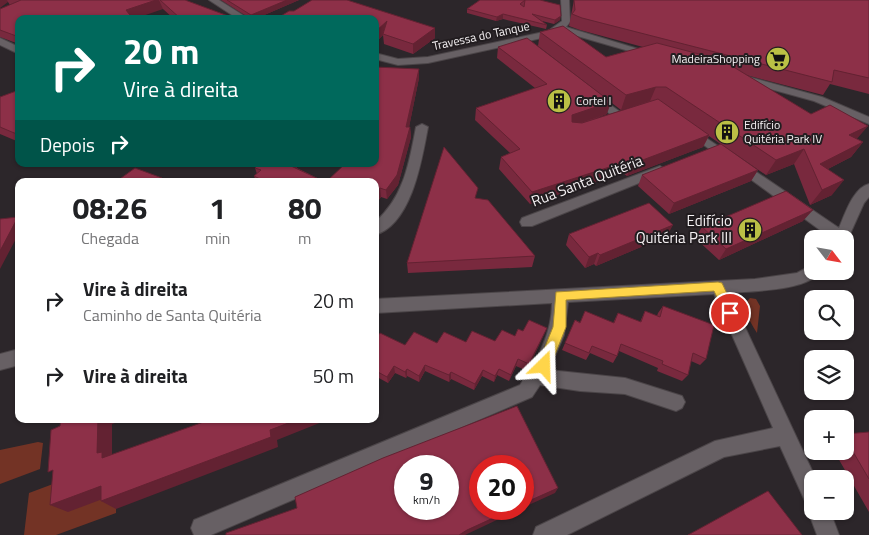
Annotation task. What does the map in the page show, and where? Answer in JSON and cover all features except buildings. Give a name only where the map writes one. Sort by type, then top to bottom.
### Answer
[{"type":"street","points":[[214,0],[238,15]]},
{"type":"street","points":[[566,0],[566,22],[561,28],[576,34],[663,57]]},
{"type":"street","name":"Travessa do Tanque","points":[[379,57],[398,62],[430,62],[551,33],[561,28]]},
{"type":"street","points":[[521,40],[534,50]]},
{"type":"street","points":[[0,41],[15,49]]},
{"type":"street","points":[[730,75],[818,99],[869,121]]},
{"type":"street","points":[[588,92],[625,114],[601,122]]},
{"type":"street","points":[[678,122],[831,230]]},
{"type":"street","points":[[379,226],[394,212],[402,199],[412,171],[422,127]]},
{"type":"street","points":[[700,155],[715,149]]},
{"type":"street","name":"Rua Santa Quitéria","points":[[527,222],[673,165]]},
{"type":"street","points":[[845,230],[858,201],[869,188]]},
{"type":"street","points":[[379,306],[718,286],[800,279],[804,277]]},
{"type":"street","points":[[718,286],[804,476]]},
{"type":"street","points":[[202,528],[526,391],[544,366],[560,327],[560,296]]},
{"type":"street","points":[[0,362],[15,358]]},
{"type":"street","points":[[536,376],[580,383],[624,386],[676,402]]},
{"type":"street","points":[[544,535],[722,448],[786,435]]},
{"type":"street","points":[[822,520],[828,535]]},
{"type":"shaded area","points":[[750,298],[756,299],[760,306],[757,333],[746,310],[747,302]]},
{"type":"shaded area","points":[[38,442],[43,443],[40,469],[0,484],[0,450]]},
{"type":"shaded area","points":[[69,478],[116,494],[116,513],[56,535],[24,535],[29,493]]},
{"type":"place","name":"MadeiraShopping","points":[[778,59]]},
{"type":"place","name":"Cortel I","points":[[559,101]]},
{"type":"place","name":"Edifício Quitéria Park IV","points":[[727,132]]},
{"type":"place","name":"Edifício Quitéria Park III","points":[[750,230]]},
{"type":"route","points":[[544,366],[560,327],[560,296],[718,286],[730,313]]}]
